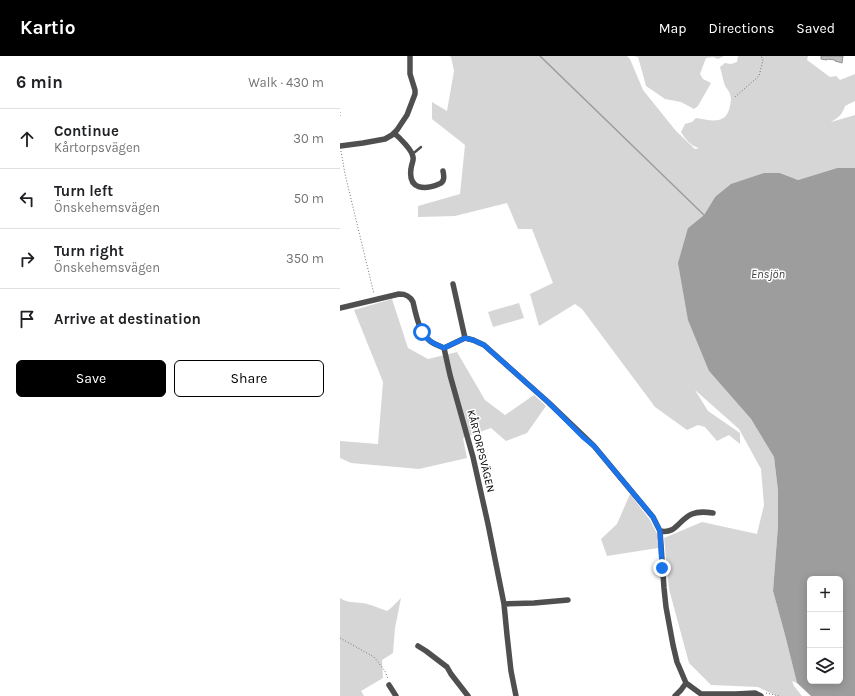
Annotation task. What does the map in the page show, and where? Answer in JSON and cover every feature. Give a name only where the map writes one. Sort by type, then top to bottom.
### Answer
[{"type":"street","points":[[340,146],[363,144],[385,138],[394,133],[407,115],[415,94],[410,74],[410,56]]},
{"type":"street","points":[[394,133],[412,153],[413,156],[410,174],[413,184],[416,187],[426,188],[441,184],[444,178],[443,171]]},
{"type":"street","points":[[453,284],[465,338]]},
{"type":"street","points":[[340,308],[399,294],[407,295],[412,302],[422,332],[428,340],[444,348],[465,338],[484,345],[548,402],[594,446],[653,517],[660,531],[662,575],[666,607],[675,654],[679,669],[686,683],[701,695],[756,693],[763,695]]},
{"type":"street","name":"KÅRTORPSVÄGEN","points":[[444,348],[484,504],[504,604],[511,671],[516,696]]},
{"type":"street","points":[[660,531],[669,532],[673,530],[683,520],[692,514],[698,512],[714,513]]},
{"type":"street","points":[[504,604],[568,600]]},
{"type":"street","points":[[418,646],[447,667],[453,678],[468,696]]},
{"type":"street","points":[[675,696],[686,683]]},
{"type":"street","points":[[390,685],[396,696]]},
{"type":"lane","points":[[412,153],[421,147]]},
{"type":"path","points":[[735,97],[759,76],[763,60],[761,56]]},
{"type":"path","points":[[340,146],[345,174],[376,300]]},
{"type":"path","points":[[340,638],[374,657],[385,671],[390,685]]},
{"type":"path","points":[[763,695],[779,696]]},
{"type":"shaded area","points":[[449,56],[627,56],[630,59],[643,90],[676,131],[695,149],[699,148],[688,142],[681,132],[685,124],[692,122],[696,118],[720,120],[727,115],[731,96],[725,86],[720,67],[725,63],[731,64],[737,62],[738,56],[808,56],[807,60],[830,77],[836,76],[840,80],[855,74],[855,101],[845,106],[840,116],[831,122],[855,115],[855,168],[837,168],[798,180],[780,173],[715,197],[704,215],[688,228],[709,371],[751,419],[774,457],[778,491],[778,526],[773,591],[797,683],[792,681],[802,696],[777,696],[758,687],[711,685],[689,663],[669,589],[664,538],[702,522],[757,534],[764,505],[761,469],[739,429],[695,390],[708,411],[740,433],[740,444],[729,435],[717,441],[705,427],[698,425],[687,430],[655,407],[582,309],[575,304],[539,326],[530,294],[553,283],[532,229],[518,229],[507,203],[455,216],[418,217],[418,206],[460,194],[465,145],[432,119],[432,102],[447,111],[454,71],[451,57]]},
{"type":"shaded area","points":[[634,56],[724,56],[718,59],[713,57],[706,58],[700,74],[703,79],[711,83],[698,106],[694,109],[681,102],[665,99],[646,86],[638,57]]},
{"type":"shaded area","points":[[392,299],[408,348],[428,359],[457,352],[485,400],[505,415],[534,395],[546,406],[527,433],[506,441],[491,428],[463,438],[467,458],[419,469],[351,463],[340,458],[340,441],[378,444],[383,382],[354,310]]},
{"type":"shaded area","points":[[519,303],[524,318],[493,327],[488,312]]},
{"type":"shaded area","points":[[630,494],[650,520],[658,536],[658,548],[607,556],[601,539],[617,524]]},
{"type":"shaded area","points":[[340,598],[348,602],[368,604],[387,611],[401,598],[395,628],[393,653],[382,660],[383,678],[361,691],[364,696],[340,696]]},
{"type":"water","name":"Ensjön","points":[[837,168],[855,168],[855,696],[811,696],[797,683],[773,591],[778,526],[778,491],[774,457],[751,419],[709,371],[688,320],[678,263],[688,228],[704,215],[715,197],[731,184],[764,173],[780,173],[798,180]]},
{"type":"building","points":[[821,56],[843,56],[842,63],[835,60],[821,59]]},
{"type":"waterway","points":[[540,56],[704,215]]},
{"type":"route","points":[[422,332],[428,340],[444,348],[465,338],[484,345],[548,402],[594,446],[653,517],[660,531],[662,568]]}]
